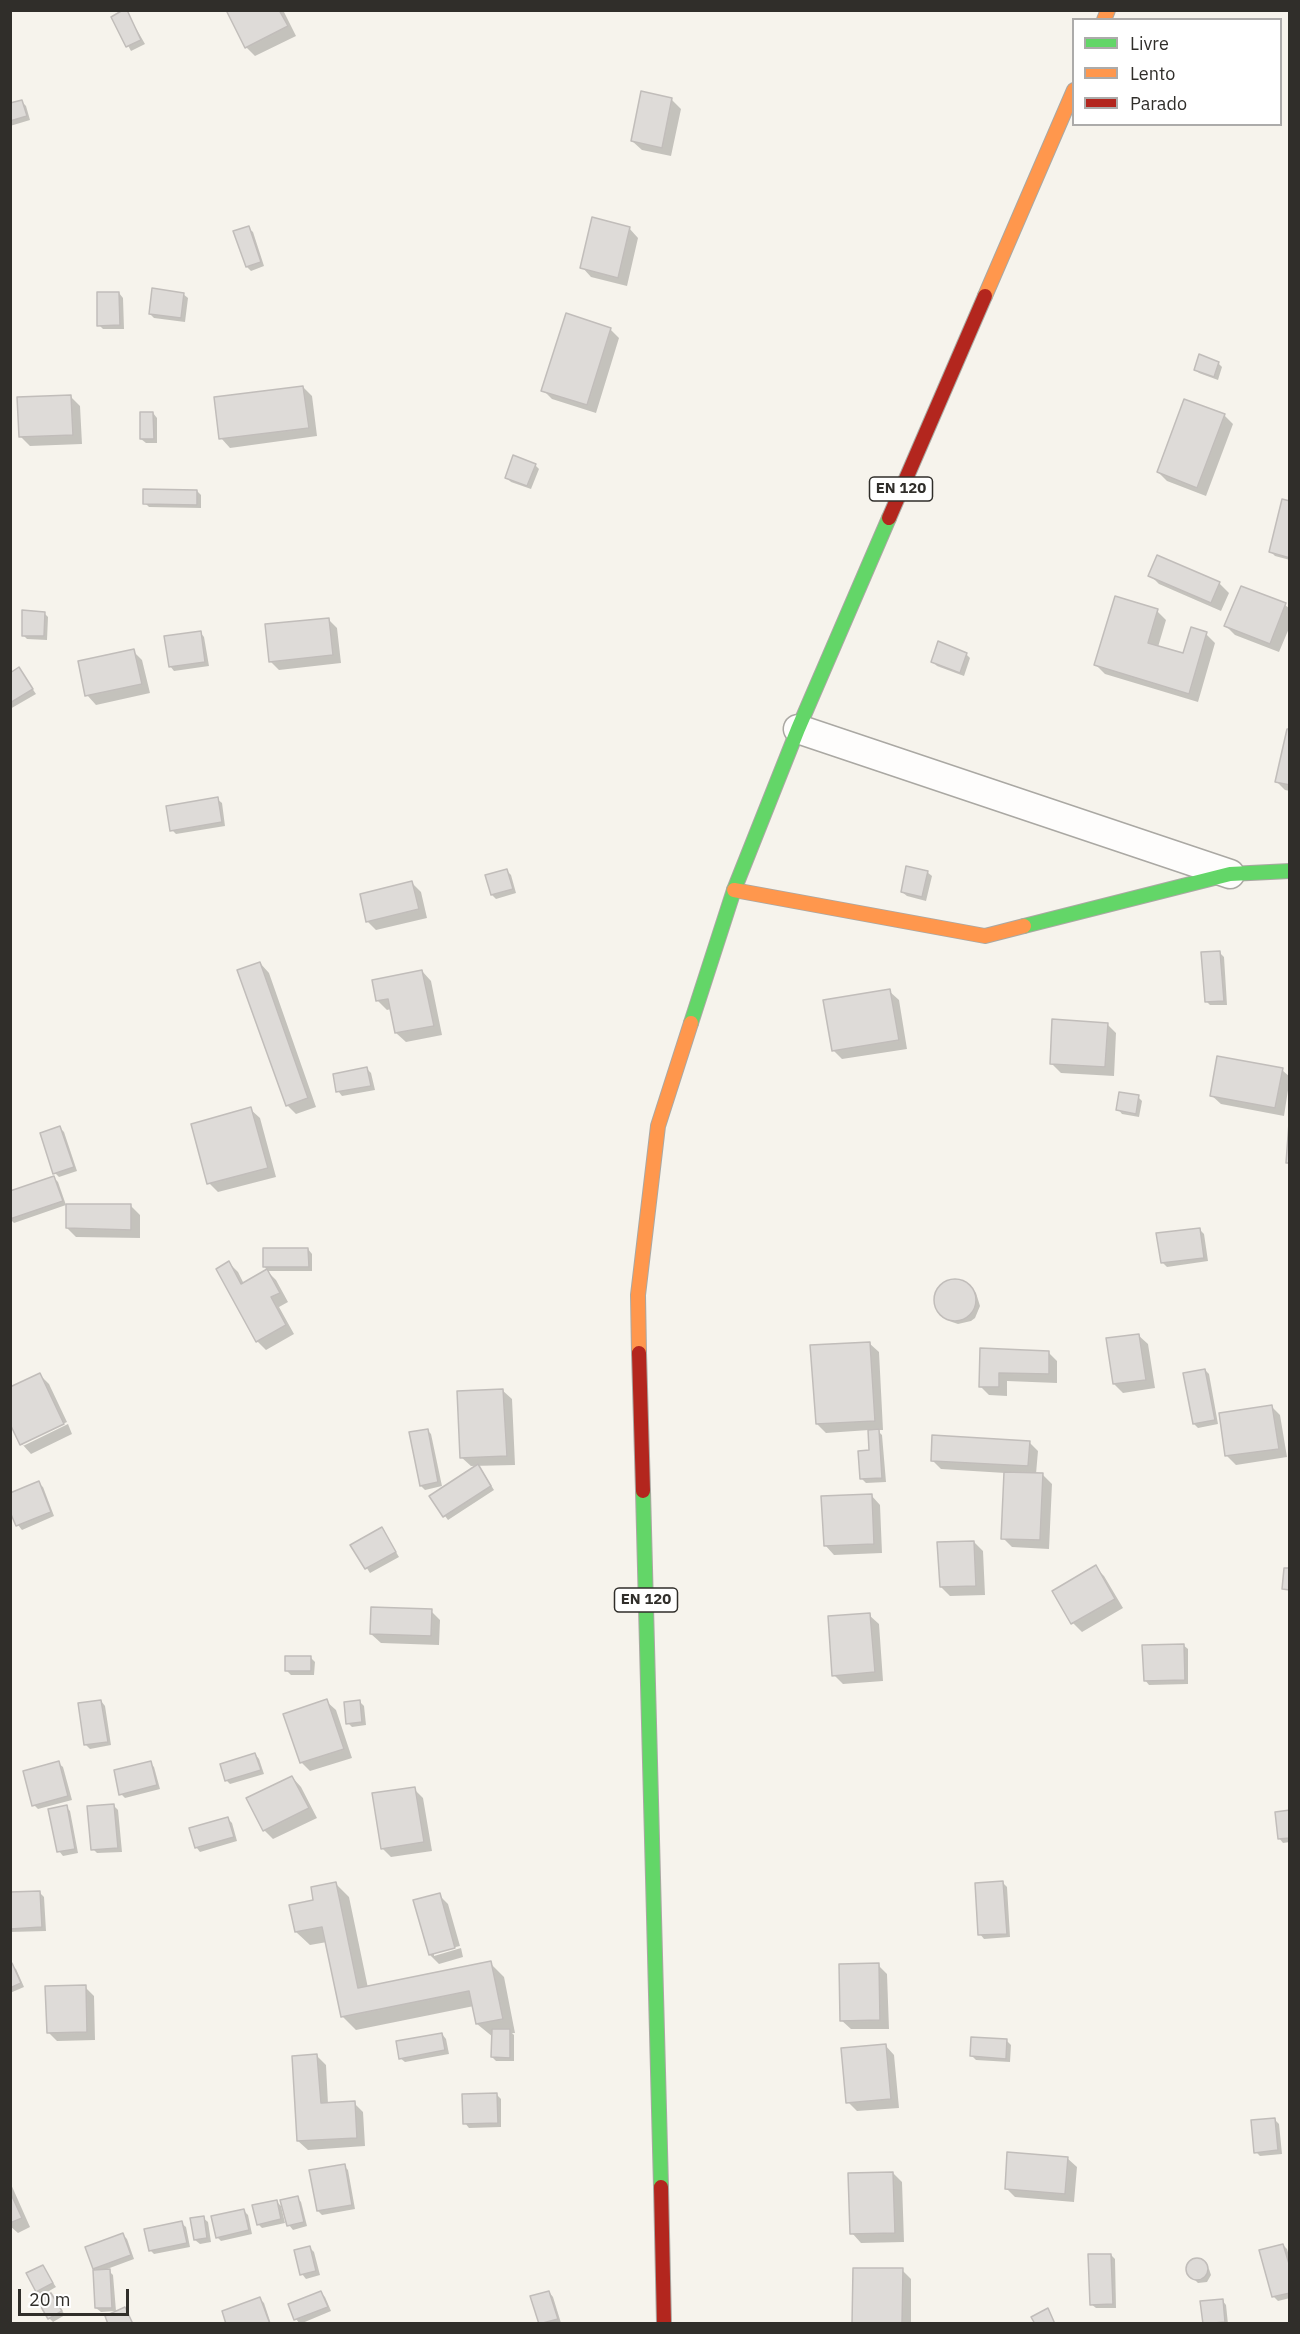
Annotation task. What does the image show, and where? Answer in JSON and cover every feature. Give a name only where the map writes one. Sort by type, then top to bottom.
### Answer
[{"type":"main road","name":"EN 120","points":[[664,2324],[638,1295],[658,1126],[734,890],[798,729],[1072,95]]},
{"type":"main road","points":[[734,890],[986,936],[1230,874],[1290,871]]},
{"type":"street","points":[[798,729],[1230,874]]},
{"type":"building","points":[[127,10],[141,40],[126,47],[111,17]]},
{"type":"building","points":[[226,10],[279,10],[288,26],[245,48]]},
{"type":"building","points":[[641,91],[672,98],[662,148],[631,141]]},
{"type":"building","points":[[22,100],[27,116],[10,121],[10,103]]},
{"type":"building","points":[[592,217],[630,227],[618,278],[580,268]]},
{"type":"building","points":[[249,226],[261,262],[246,267],[233,231]]},
{"type":"building","points":[[152,288],[184,293],[181,318],[149,314]]},
{"type":"building","points":[[97,292],[119,292],[120,325],[97,326]]},
{"type":"building","points":[[566,313],[611,328],[587,405],[541,391]]},
{"type":"building","points":[[1199,354],[1219,362],[1214,377],[1194,370]]},
{"type":"building","points":[[303,386],[309,428],[219,439],[214,397]]},
{"type":"building","points":[[71,395],[73,435],[19,437],[17,397]]},
{"type":"building","points":[[1184,399],[1225,414],[1197,488],[1157,472]]},
{"type":"building","points":[[140,412],[153,412],[154,439],[140,439]]},
{"type":"building","points":[[513,455],[536,464],[527,486],[505,478]]},
{"type":"building","points":[[143,489],[197,490],[197,505],[143,504]]},
{"type":"building","points":[[1282,499],[1290,501],[1290,558],[1269,552]]},
{"type":"building","points":[[1157,555],[1220,582],[1211,603],[1148,576]]},
{"type":"building","points":[[1241,586],[1286,603],[1270,644],[1224,626]]},
{"type":"building","points":[[1115,596],[1158,609],[1148,643],[1183,653],[1191,627],[1207,632],[1189,694],[1094,665]]},
{"type":"building","points":[[22,610],[45,612],[44,636],[22,636]]},
{"type":"building","points":[[329,618],[333,655],[269,662],[265,624]]},
{"type":"building","points":[[201,631],[205,662],[169,667],[164,636]]},
{"type":"building","points":[[938,641],[967,653],[960,673],[931,662]]},
{"type":"building","points":[[134,649],[142,684],[85,696],[78,661]]},
{"type":"building","points":[[19,667],[33,689],[10,703],[10,673]]},
{"type":"building","points":[[1287,729],[1290,729],[1290,785],[1275,782]]},
{"type":"building","points":[[218,797],[222,822],[170,831],[166,806]]},
{"type":"building","points":[[906,866],[928,871],[922,897],[901,892]]},
{"type":"building","points":[[507,869],[513,889],[491,895],[485,875]]},
{"type":"building","points":[[412,881],[419,909],[366,922],[360,894]]},
{"type":"building","points":[[1220,951],[1224,1001],[1205,1002],[1201,952]]},
{"type":"building","points":[[260,962],[308,1098],[286,1106],[237,970]]},
{"type":"building","points":[[422,970],[434,1026],[395,1033],[388,999],[376,1001],[372,980]]},
{"type":"building","points":[[890,989],[899,1040],[832,1051],[823,1000]]},
{"type":"building","points":[[1052,1019],[1108,1023],[1105,1067],[1050,1064]]},
{"type":"building","points":[[1217,1056],[1283,1068],[1275,1108],[1210,1096]]},
{"type":"building","points":[[367,1067],[371,1086],[336,1092],[333,1074]]},
{"type":"building","points":[[1119,1092],[1139,1095],[1136,1114],[1116,1110]]},
{"type":"building","points":[[251,1107],[268,1168],[207,1184],[191,1124]]},
{"type":"building","points":[[1290,1109],[1290,1163],[1286,1163]]},
{"type":"building","points":[[60,1126],[74,1167],[53,1174],[40,1133]]},
{"type":"building","points":[[54,1176],[63,1201],[10,1219],[10,1191]]},
{"type":"building","points":[[66,1204],[131,1204],[131,1230],[66,1228]]},
{"type":"building","points":[[1200,1228],[1204,1258],[1161,1263],[1156,1233]]},
{"type":"building","points":[[263,1248],[308,1248],[309,1267],[263,1267]]},
{"type":"building","points":[[229,1261],[241,1284],[267,1269],[280,1293],[271,1297],[286,1325],[256,1342],[216,1269]]},
{"type":"building","points":[[955,1279],[970,1285],[976,1300],[970,1315],[955,1321],[940,1315],[934,1300],[940,1285]]},
{"type":"building","points":[[1139,1334],[1146,1380],[1113,1384],[1106,1338]]},
{"type":"building","points":[[870,1342],[875,1421],[816,1424],[810,1345]]},
{"type":"building","points":[[980,1348],[1049,1351],[1049,1374],[999,1373],[999,1387],[979,1387]]},
{"type":"building","points":[[1205,1369],[1215,1420],[1193,1424],[1183,1373]]},
{"type":"building","points":[[40,1373],[64,1424],[20,1445],[10,1424],[10,1387]]},
{"type":"building","points":[[503,1389],[507,1456],[460,1458],[457,1391]]},
{"type":"building","points":[[1272,1405],[1279,1449],[1225,1456],[1219,1413]]},
{"type":"building","points":[[428,1429],[438,1482],[420,1486],[409,1432]]},
{"type":"building","points":[[879,1429],[882,1478],[860,1479],[858,1451],[869,1450],[868,1430]]},
{"type":"building","points":[[932,1435],[1030,1441],[1028,1466],[931,1461]]},
{"type":"building","points":[[478,1464],[491,1486],[443,1517],[429,1496]]},
{"type":"building","points":[[1004,1472],[1043,1473],[1040,1540],[1001,1539]]},
{"type":"building","points":[[39,1481],[51,1512],[16,1526],[10,1512],[10,1493]]},
{"type":"building","points":[[872,1494],[874,1544],[824,1546],[821,1496]]},
{"type":"building","points":[[382,1527],[396,1552],[365,1569],[350,1545]]},
{"type":"building","points":[[974,1541],[976,1586],[940,1587],[937,1542]]},
{"type":"building","points":[[1096,1565],[1115,1599],[1071,1624],[1052,1591]]},
{"type":"building","points":[[1284,1568],[1290,1568],[1290,1590],[1282,1589]]},
{"type":"building","points":[[371,1607],[432,1609],[431,1636],[370,1634]]},
{"type":"building","points":[[870,1613],[875,1672],[832,1676],[828,1616]]},
{"type":"building","points":[[1184,1644],[1185,1680],[1144,1681],[1142,1645]]},
{"type":"building","points":[[285,1656],[311,1656],[311,1671],[285,1671]]},
{"type":"building","points":[[327,1699],[344,1749],[300,1763],[283,1714]]},
{"type":"building","points":[[101,1700],[108,1742],[84,1745],[78,1703]]},
{"type":"building","points":[[360,1700],[362,1722],[346,1724],[344,1702]]},
{"type":"building","points":[[255,1753],[261,1770],[225,1781],[220,1764]]},
{"type":"building","points":[[59,1761],[68,1796],[32,1806],[23,1771]]},
{"type":"building","points":[[151,1761],[157,1785],[119,1795],[114,1770]]},
{"type":"building","points":[[292,1776],[309,1808],[263,1831],[246,1798]]},
{"type":"building","points":[[415,1787],[424,1842],[381,1849],[372,1793]]},
{"type":"building","points":[[114,1804],[118,1848],[91,1850],[87,1806]]},
{"type":"building","points":[[67,1805],[75,1849],[57,1852],[48,1809]]},
{"type":"building","points":[[1290,1810],[1290,1838],[1278,1839],[1275,1812]]},
{"type":"building","points":[[228,1817],[234,1837],[195,1848],[189,1828]]},
{"type":"building","points":[[1003,1881],[1007,1934],[978,1935],[975,1883]]},
{"type":"building","points":[[336,1882],[358,1988],[491,1961],[503,2019],[476,2024],[469,1991],[341,2017],[322,1927],[295,1932],[289,1905],[313,1900],[311,1887]]},
{"type":"building","points":[[40,1891],[42,1927],[10,1929],[10,1892]]},
{"type":"building","points":[[440,1893],[455,1948],[429,1955],[413,1900]]},
{"type":"building","points":[[12,1963],[21,1983],[10,1988],[10,1964]]},
{"type":"building","points":[[879,1963],[880,2020],[840,2021],[839,1964]]},
{"type":"building","points":[[86,1985],[87,2032],[47,2033],[45,1986]]},
{"type":"building","points":[[492,2029],[510,2029],[510,2058],[491,2057]]},
{"type":"building","points":[[442,2033],[445,2050],[399,2059],[396,2041]]},
{"type":"building","points":[[971,2037],[1007,2039],[1006,2059],[970,2056]]},
{"type":"building","points":[[886,2044],[891,2099],[846,2103],[841,2048]]},
{"type":"building","points":[[317,2054],[321,2103],[355,2101],[357,2138],[297,2141],[292,2056]]},
{"type":"building","points":[[497,2093],[498,2123],[463,2124],[462,2094]]},
{"type":"building","points":[[1275,2118],[1278,2150],[1254,2153],[1251,2120]]},
{"type":"building","points":[[1007,2152],[1068,2157],[1065,2194],[1005,2189]]},
{"type":"building","points":[[345,2164],[352,2205],[317,2211],[309,2170]]},
{"type":"building","points":[[893,2172],[895,2233],[850,2234],[848,2173]]},
{"type":"building","points":[[10,2192],[22,2218],[10,2223]]},
{"type":"building","points":[[298,2196],[304,2222],[287,2226],[280,2200]]},
{"type":"building","points":[[277,2200],[281,2219],[257,2225],[252,2205]]},
{"type":"building","points":[[244,2209],[249,2230],[216,2238],[211,2216]]},
{"type":"building","points":[[204,2216],[207,2238],[194,2240],[190,2218]]},
{"type":"building","points":[[182,2221],[187,2243],[149,2251],[144,2229]]},
{"type":"building","points":[[123,2233],[131,2255],[93,2269],[85,2247]]},
{"type":"building","points":[[1283,2244],[1290,2267],[1290,2293],[1272,2297],[1259,2250]]},
{"type":"building","points":[[310,2246],[316,2271],[300,2275],[294,2250]]},
{"type":"building","points":[[1088,2254],[1111,2254],[1113,2304],[1090,2305]]},
{"type":"building","points":[[1197,2258],[1207,2265],[1208,2269],[1201,2279],[1197,2280],[1187,2273],[1186,2269],[1193,2259]]},
{"type":"building","points":[[43,2265],[53,2283],[36,2292],[26,2273]]},
{"type":"building","points":[[853,2268],[903,2268],[902,2324],[852,2324]]},
{"type":"building","points":[[110,2269],[112,2308],[95,2308],[93,2270]]},
{"type":"building","points":[[321,2291],[328,2307],[294,2320],[288,2304]]},
{"type":"building","points":[[549,2291],[558,2319],[539,2324],[530,2296]]},
{"type":"building","points":[[51,2293],[62,2311],[48,2319],[37,2300]]},
{"type":"building","points":[[260,2297],[270,2324],[226,2324],[222,2311]]},
{"type":"building","points":[[1223,2299],[1225,2322],[1203,2324],[1200,2301]]},
{"type":"building","points":[[125,2307],[133,2324],[108,2324],[105,2316]]},
{"type":"building","points":[[1048,2308],[1055,2324],[1035,2324],[1031,2317]]},
{"type":"traffic: fast","points":[[691,1023],[734,890],[798,729],[889,518]]},
{"type":"traffic: fast","points":[[1024,926],[1230,874],[1290,871]]},
{"type":"traffic: fast","points":[[643,1491],[661,2187]]},
{"type":"traffic: slow","points":[[1105,18],[1108,10]]},
{"type":"traffic: slow","points":[[985,296],[1072,95]]},
{"type":"traffic: slow","points":[[734,890],[985,936],[1024,926]]},
{"type":"traffic: slow","points":[[639,1353],[638,1295],[658,1126],[691,1023]]},
{"type":"traffic: jam","points":[[889,518],[985,296]]},
{"type":"traffic: jam","points":[[639,1353],[643,1491]]},
{"type":"traffic: jam","points":[[661,2187],[664,2324]]}]
